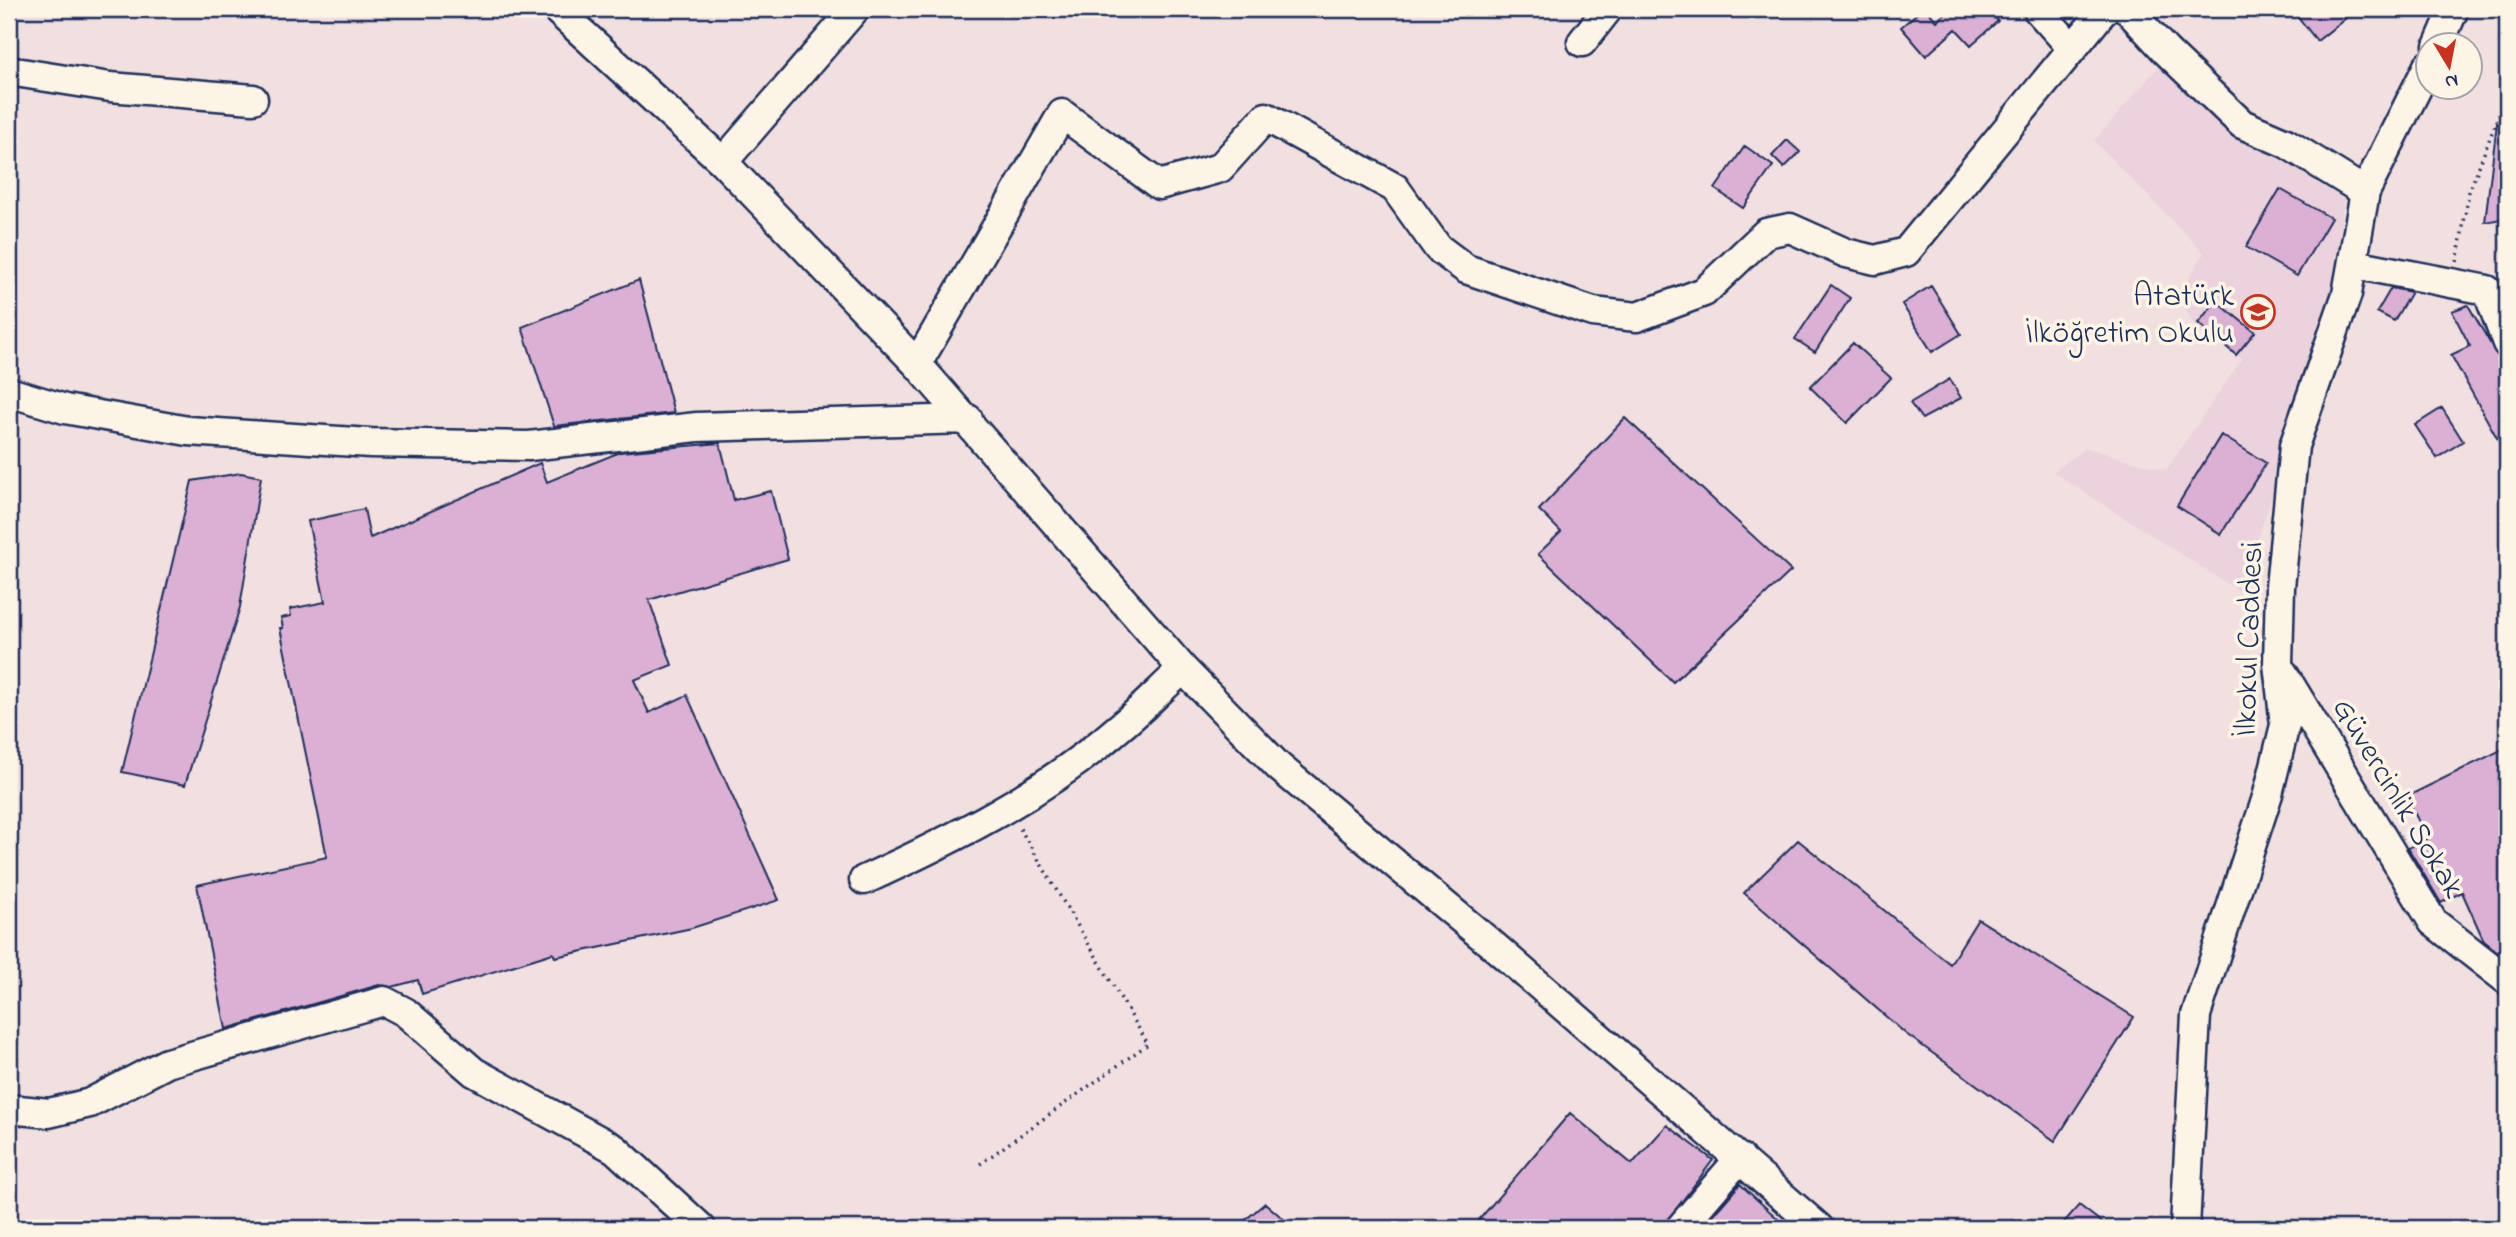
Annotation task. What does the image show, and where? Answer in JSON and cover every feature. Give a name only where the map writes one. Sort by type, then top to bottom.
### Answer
[{"type":"street","points":[[556,9],[723,162],[917,364],[968,419],[1183,669],[1279,767],[1495,947],[1819,1228]]},
{"type":"street","points":[[723,162],[855,9]]},
{"type":"street","points":[[1582,42],[1608,9]]},
{"type":"street","points":[[2037,9],[2072,48]]},
{"type":"street","points":[[917,364],[1062,114],[1159,185],[1220,168],[1266,117],[1395,188],[1438,248],[1466,269],[1593,312],[1637,317],[1704,292],[1766,233],[1790,228],[1846,253],[1875,260],[1906,252],[2105,9]]},
{"type":"street","points":[[2127,9],[2166,51],[2242,124],[2286,143],[2365,192]]},
{"type":"street","points":[[2444,32],[2454,9]]},
{"type":"street","points":[[9,71],[110,87],[253,99]]},
{"type":"street","name":"İlkokul Caddesi","points":[[2185,1228],[2196,1014],[2268,794],[2285,725],[2278,664],[2280,587],[2294,446],[2347,293],[2365,192],[2414,94]]},
{"type":"street","points":[[2354,264],[2487,290],[2507,343]]},
{"type":"street","points":[[9,393],[65,409],[188,431],[370,443],[529,446],[697,427],[968,419]]},
{"type":"street","name":"Güvercinlik Sokak","points":[[2278,664],[2433,922],[2507,980]]},
{"type":"street","points":[[864,880],[940,845],[1007,807],[1119,729],[1183,669]]},
{"type":"street","points":[[9,1109],[49,1113],[90,1103],[167,1063],[384,1001],[405,1012],[474,1072],[615,1149],[701,1228]]},
{"type":"street","points":[[1680,1228],[1740,1158]]},
{"type":"path","points":[[2454,282],[2469,192],[2507,94]]},
{"type":"path","points":[[980,1164],[1148,1044],[1007,807]]},
{"type":"shaded area","name":"Atatürk İlköğretim Okulu","points":[[2162,63],[2228,125],[2344,200],[2327,329],[2240,592],[2053,472],[2086,448],[2166,470],[2242,359],[2196,328],[2178,296],[2204,253],[2094,141]]},
{"type":"building","points":[[1922,9],[1926,9],[1937,21],[1950,9],[1987,9],[1998,21],[1971,45],[1956,29],[1926,56],[1901,27]]},
{"type":"building","points":[[2292,9],[2338,9],[2346,18],[2317,41]]},
{"type":"building","points":[[2497,123],[2507,124],[2507,218],[2485,222]]},
{"type":"building","points":[[1787,140],[1800,152],[1784,168],[1772,156]]},
{"type":"building","points":[[1745,146],[1773,166],[1743,208],[1715,189]]},
{"type":"building","points":[[2280,189],[2331,218],[2297,276],[2246,247]]},
{"type":"building","points":[[639,280],[674,413],[554,426],[522,327]]},
{"type":"building","points":[[1831,285],[1850,298],[1815,352],[1795,339]]},
{"type":"building","points":[[1931,286],[1961,334],[1932,352],[1902,304]]},
{"type":"building","points":[[2391,288],[2411,292],[2394,321],[2377,312]]},
{"type":"building","points":[[2216,301],[2255,332],[2236,355],[2198,323]]},
{"type":"building","points":[[2468,305],[2507,372],[2507,456],[2451,355],[2470,346],[2452,311]]},
{"type":"building","points":[[1853,343],[1891,378],[1847,423],[1810,387]]},
{"type":"building","points":[[1950,379],[1961,398],[1922,419],[1910,403]]},
{"type":"building","points":[[2442,408],[2463,441],[2437,458],[2415,425]]},
{"type":"building","points":[[1625,418],[1791,571],[1673,682],[1538,554],[1561,532],[1539,510]]},
{"type":"building","points":[[2221,435],[2266,463],[2221,534],[2177,506]]},
{"type":"building","points":[[720,443],[734,500],[771,491],[788,559],[649,600],[672,665],[634,680],[649,713],[687,695],[779,900],[692,928],[555,957],[553,953],[422,994],[418,980],[392,987],[379,985],[226,1029],[197,885],[327,857],[280,628],[283,628],[281,618],[291,616],[290,609],[325,602],[308,521],[364,509],[370,538],[540,463],[547,482],[620,452]]},
{"type":"building","points":[[241,473],[261,477],[240,607],[185,785],[122,772],[192,481]]},
{"type":"building","points":[[2507,747],[2507,959],[2484,941],[2462,892],[2441,903],[2408,848],[2428,839],[2406,797]]},
{"type":"building","points":[[1798,840],[1950,964],[1978,919],[2134,1017],[2055,1141],[1906,1034],[1744,893]]},
{"type":"building","points":[[1570,1113],[1632,1164],[1667,1125],[1713,1160],[1662,1228],[1472,1228]]},
{"type":"building","points":[[1740,1184],[1788,1228],[1702,1228]]},
{"type":"building","points":[[1265,1203],[1294,1228],[1236,1228]]},
{"type":"building","points":[[2079,1205],[2109,1228],[2059,1228]]},
{"type":"place","name":"Atatürk İlköğretim Okulu","points":[[2258,312]]}]
